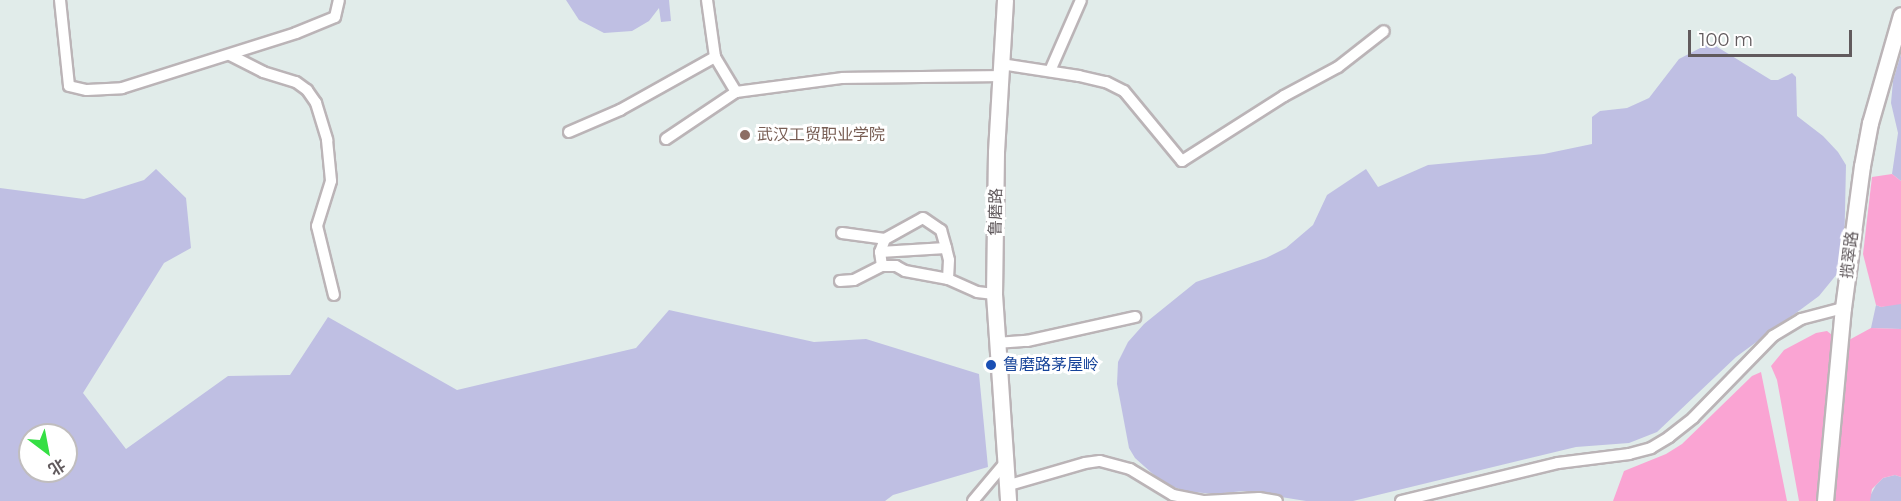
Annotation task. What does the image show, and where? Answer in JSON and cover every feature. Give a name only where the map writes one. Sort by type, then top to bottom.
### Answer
[{"type":"street","points":[[60,0],[69,86],[87,90],[122,87],[230,55],[335,17],[339,0]]},
{"type":"street","points":[[707,0],[715,57],[736,92]]},
{"type":"street","name":"鲁磨路","points":[[1005,0],[996,152],[994,294],[1004,464],[1009,490],[1016,501]]},
{"type":"street","points":[[1050,71],[1080,0]]},
{"type":"street","name":"揽翠路","points":[[1825,501],[1842,315],[1869,123],[1901,15]]},
{"type":"street","points":[[666,139],[736,92],[843,78],[1000,70],[1050,71],[1106,82],[1130,94],[1158,134],[1182,161],[1284,96],[1338,68],[1384,31]]},
{"type":"street","points":[[230,55],[263,72],[296,82],[307,90],[316,104],[327,140],[331,181],[317,226],[334,295]]},
{"type":"street","points":[[569,132],[620,110],[715,57]]},
{"type":"street","points":[[842,232],[885,239],[923,218],[941,230],[950,260],[948,279]]},
{"type":"street","points":[[882,266],[880,252],[885,239]]},
{"type":"street","points":[[880,252],[946,248]]},
{"type":"street","points":[[840,281],[854,280],[882,266],[896,266],[905,271],[948,279],[977,292],[994,294]]},
{"type":"street","points":[[1401,501],[1558,463],[1629,454],[1651,448],[1693,418],[1773,336],[1801,319],[1842,315]]},
{"type":"street","points":[[996,343],[1027,341],[1135,317]]},
{"type":"street","name":"鲁磨路","points":[[1002,424],[1009,490]]},
{"type":"street","points":[[1009,490],[1085,463],[1100,461],[1130,469],[1173,495],[1206,501],[1259,498],[1276,501]]},
{"type":"street","points":[[973,501],[1004,464]]},
{"type":"shaded area","points":[[566,0],[669,0],[671,21],[661,22],[659,8],[649,21],[632,31],[604,33],[579,20]]},
{"type":"shaded area","points":[[1706,45],[1714,45],[1771,80],[1778,80],[1792,73],[1796,77],[1797,116],[1823,136],[1838,152],[1846,165],[1844,256],[1837,274],[1819,296],[1736,357],[1657,432],[1629,443],[1576,447],[1353,501],[1306,501],[1244,491],[1213,494],[1185,491],[1163,483],[1135,458],[1129,448],[1117,384],[1118,362],[1128,342],[1144,324],[1196,282],[1266,258],[1286,248],[1313,225],[1327,195],[1366,169],[1378,187],[1428,165],[1544,154],[1592,144],[1592,117],[1600,111],[1627,108],[1649,98],[1679,59]]},
{"type":"shaded area","points":[[1901,54],[1901,181],[1892,174],[1898,133],[1891,103],[1893,81]]},
{"type":"shaded area","points":[[156,169],[186,198],[191,248],[164,263],[83,393],[126,449],[228,376],[290,375],[328,317],[457,390],[636,348],[669,310],[814,342],[866,339],[979,374],[988,467],[893,495],[885,501],[0,501],[0,188],[84,199],[144,180]]},
{"type":"shaded area","points":[[1892,174],[1901,181],[1901,304],[1881,307],[1876,305],[1863,254],[1872,177]]},
{"type":"shaded area","points":[[1901,304],[1901,329],[1871,328],[1876,305],[1881,307]]},
{"type":"shaded area","points":[[1871,328],[1901,329],[1901,477],[1895,475],[1883,478],[1872,489],[1870,501],[1799,501],[1777,380],[1771,366],[1784,350],[1816,333],[1827,331],[1837,339],[1849,340]]},
{"type":"shaded area","points":[[1761,372],[1787,501],[1613,501],[1624,471],[1666,454],[1682,444],[1752,376]]},
{"type":"shaded area","points":[[1895,475],[1901,477],[1901,501],[1870,501],[1876,485],[1883,478]]},
{"type":"place","name":"武汉工贸职业学院","points":[[745,135]]},
{"type":"place","name":"鲁磨路茅屋岭","points":[[991,365]]}]
